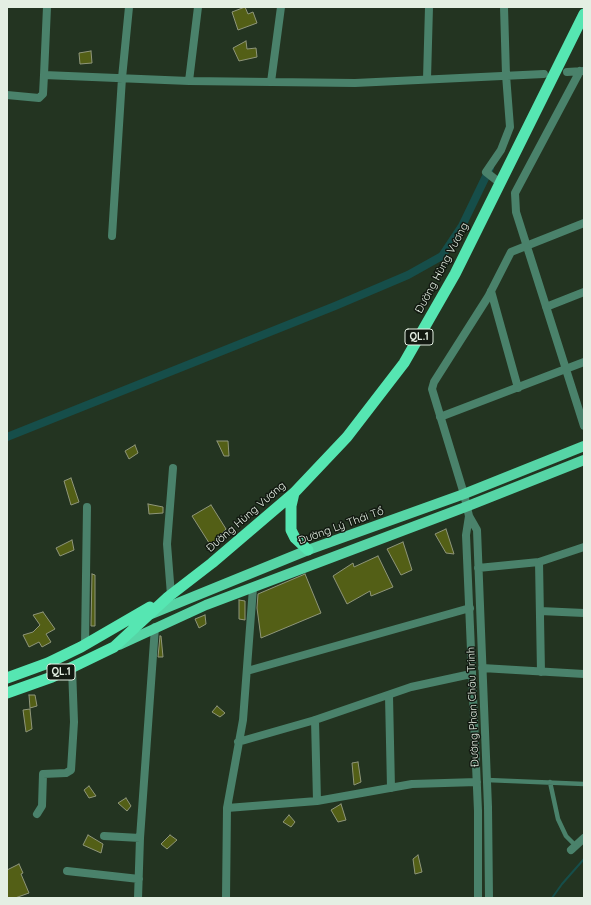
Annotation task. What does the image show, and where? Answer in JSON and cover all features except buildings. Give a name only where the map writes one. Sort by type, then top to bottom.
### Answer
[{"type":"highway","name":"Đường Hùng Vương","points":[[7,693],[72,668],[114,647],[170,596],[212,563],[294,493],[347,436],[404,363],[455,274],[495,180],[584,14]]},
{"type":"highway","points":[[294,493],[291,506],[291,530],[295,538],[308,550]]},
{"type":"highway","name":"Đường Hùng Vương","points":[[7,678],[48,663],[85,645],[170,596]]},
{"type":"main road","name":"Đường Lý Thái Tổ","points":[[108,632],[308,550],[464,494],[584,446]]},
{"type":"main road","name":"QL.1","points":[[114,647],[206,605],[296,571],[468,511],[584,460]]},
{"type":"main road","points":[[291,557],[296,571]]},
{"type":"street","points":[[7,95],[40,98],[43,94],[47,7]]},
{"type":"street","points":[[112,236],[122,78],[129,7]]},
{"type":"street","points":[[189,81],[198,7]]},
{"type":"street","points":[[271,82],[281,7]]},
{"type":"street","points":[[427,79],[429,7]]},
{"type":"street","points":[[495,180],[486,170],[501,150],[510,126],[506,75],[504,7]]},
{"type":"street","points":[[567,72],[582,71]]},
{"type":"street","points":[[582,71],[515,193],[516,212],[584,426]]},
{"type":"street","points":[[44,76],[189,81],[355,83],[544,74]]},
{"type":"street","name":"Đường Phan Châu Trinh","points":[[489,898],[487,780],[477,530],[468,511],[432,389],[434,382],[491,291],[507,257],[512,252],[526,245],[584,223]]},
{"type":"street","points":[[491,291],[518,388]]},
{"type":"street","points":[[546,306],[584,292]]},
{"type":"street","points":[[440,417],[584,362]]},
{"type":"street","points":[[170,596],[167,544],[173,468]]},
{"type":"street","points":[[85,645],[87,507]]},
{"type":"street","name":"Đường Phan Châu Trinh","points":[[468,511],[466,535],[477,782],[478,898]]},
{"type":"street","points":[[478,568],[539,562],[584,547]]},
{"type":"street","points":[[539,562],[541,672]]},
{"type":"street","points":[[226,898],[227,808],[243,720],[253,588]]},
{"type":"street","points":[[247,671],[470,608]]},
{"type":"street","points":[[540,611],[584,613]]},
{"type":"street","points":[[138,898],[140,838],[155,628]]},
{"type":"street","points":[[37,814],[42,806],[43,774],[69,773],[71,770],[74,722],[72,668]]},
{"type":"street","points":[[482,668],[584,674]]},
{"type":"street","points":[[238,742],[315,720],[389,696],[411,687],[471,674]]},
{"type":"street","points":[[389,696],[391,788]]},
{"type":"street","points":[[315,720],[317,801]]},
{"type":"street","points":[[474,725],[485,724]]},
{"type":"street","points":[[227,808],[317,801],[412,784],[477,782]]},
{"type":"street","points":[[104,836],[140,838]]},
{"type":"street","points":[[574,848],[584,838]]},
{"type":"street","points":[[478,856],[488,856]]},
{"type":"street","points":[[67,871],[139,879]]},
{"type":"lane","points":[[487,780],[584,784]]},
{"type":"lane","points":[[550,782],[558,819],[566,836],[574,848]]},
{"type":"waterway","points":[[7,437],[335,306],[408,275],[442,256],[462,226],[490,168]]},
{"type":"waterway","points":[[552,898],[584,859]]}]
